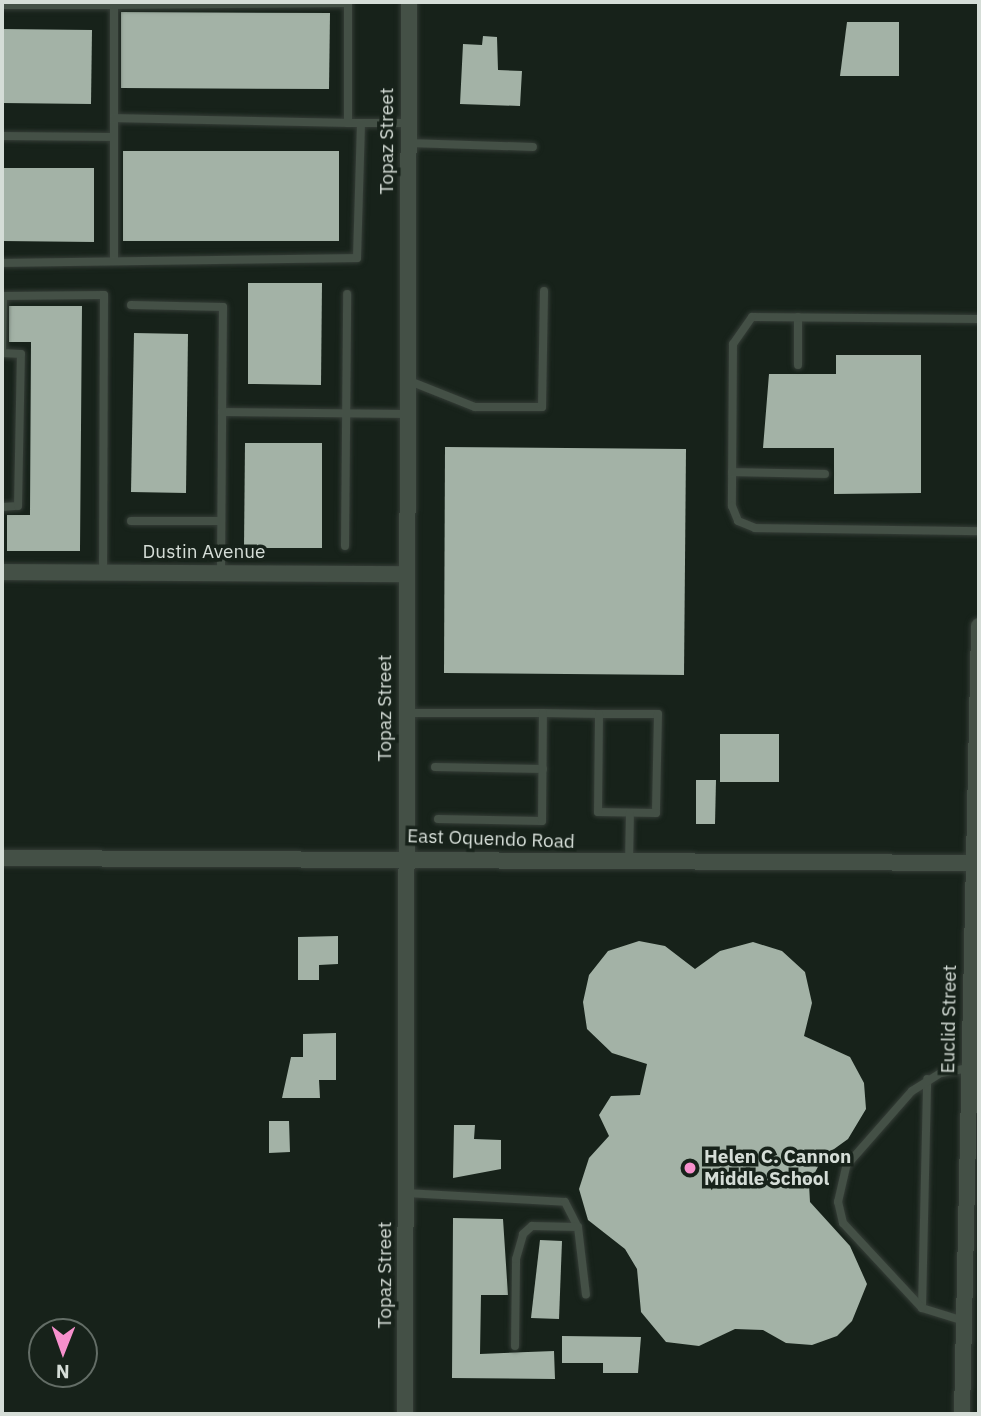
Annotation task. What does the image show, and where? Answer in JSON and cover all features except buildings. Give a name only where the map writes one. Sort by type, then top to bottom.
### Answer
[{"type":"street","name":"Topaz Street","points":[[405,1414],[409,2]]},
{"type":"street","name":"Dustin Avenue","points":[[2,572],[406,574]]},
{"type":"street","name":"Euclid Street","points":[[962,1414],[968,1068],[976,863],[979,626]]},
{"type":"street","name":"East Oquendo Road","points":[[2,858],[405,857],[629,863],[976,863]]},
{"type":"lane","points":[[2,5],[348,2],[348,122]]},
{"type":"lane","points":[[114,5],[114,261]]},
{"type":"lane","points":[[114,118],[408,123]]},
{"type":"lane","points":[[2,262],[357,258],[361,123]]},
{"type":"lane","points":[[2,136],[114,137]]},
{"type":"lane","points":[[408,143],[533,147]]},
{"type":"lane","points":[[407,380],[475,407],[541,407],[544,291]]},
{"type":"lane","points":[[345,546],[347,294]]},
{"type":"lane","points":[[2,507],[18,506],[21,354],[2,353],[2,296],[104,295],[103,573]]},
{"type":"lane","points":[[131,305],[223,307],[221,572]]},
{"type":"lane","points":[[979,319],[752,317],[733,344],[732,472],[732,506],[738,521],[755,528],[979,531]]},
{"type":"lane","points":[[798,317],[798,365]]},
{"type":"lane","points":[[222,412],[407,414]]},
{"type":"lane","points":[[732,472],[825,474]]},
{"type":"lane","points":[[131,521],[221,521]]},
{"type":"lane","points":[[406,713],[599,713],[658,714],[656,813],[598,812],[599,713]]},
{"type":"lane","points":[[439,819],[542,821],[543,713]]},
{"type":"lane","points":[[435,767],[543,769]]},
{"type":"lane","points":[[629,863],[630,813]]},
{"type":"lane","points":[[964,1321],[922,1308],[843,1223],[838,1202],[846,1166],[927,1079],[968,1068]]},
{"type":"lane","points":[[922,1308],[927,1079]]},
{"type":"lane","points":[[406,1193],[552,1197],[565,1202],[578,1227],[586,1294]]},
{"type":"lane","points":[[515,1346],[516,1259],[523,1234],[532,1226],[578,1227]]},
{"type":"place","name":"Helen C. Cannon Middle School","points":[[690,1168]]}]
